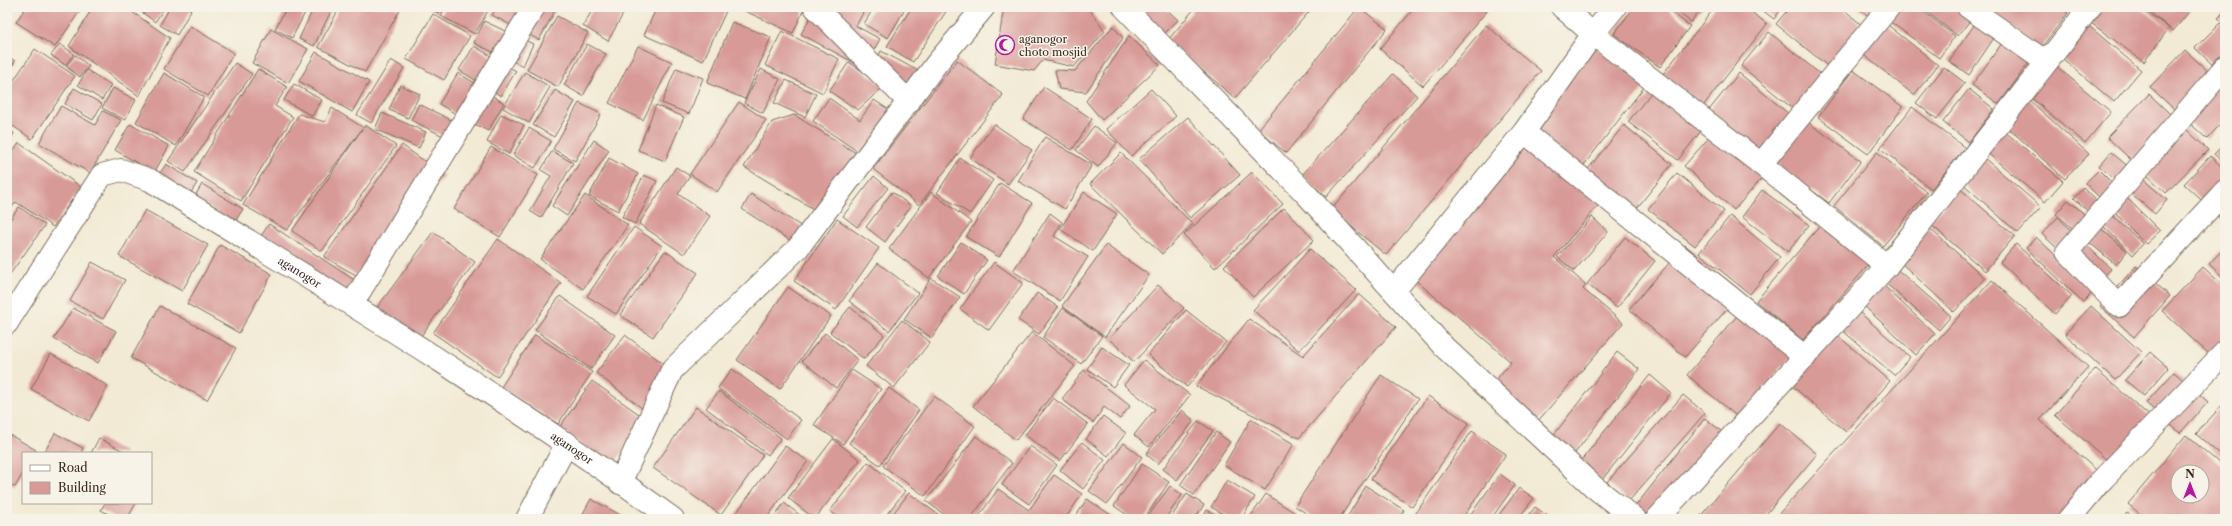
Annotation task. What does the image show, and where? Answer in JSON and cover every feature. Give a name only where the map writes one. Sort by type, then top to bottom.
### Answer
[{"type":"street","points":[[352,304],[534,7]]},
{"type":"street","points":[[816,7],[909,102]]},
{"type":"street","points":[[628,488],[672,370],[798,248],[937,63],[984,7]]},
{"type":"street","points":[[1124,7],[1306,194],[1444,347],[1594,487],[1635,519]]},
{"type":"street","points":[[1562,7],[1593,34],[1761,164],[1887,266]]},
{"type":"street","points":[[1394,290],[1524,132],[1593,34],[1615,7]]},
{"type":"street","points":[[1761,164],[1888,7]]},
{"type":"street","points":[[1968,7],[2046,62]]},
{"type":"street","points":[[1657,519],[1887,266],[2090,7]]},
{"type":"street","points":[[2225,67],[2067,252],[2119,306],[2225,191]]},
{"type":"street","points":[[1524,132],[1805,357]]},
{"type":"street","name":"aganogor","points":[[7,323],[102,175],[121,170],[150,180],[352,304],[567,443],[673,519]]},
{"type":"street","points":[[2069,519],[2098,484],[2225,352]]},
{"type":"street","points":[[527,519],[567,443]]},
{"type":"building","points":[[26,7],[82,8],[55,47],[16,22]]},
{"type":"building","points":[[93,7],[125,7],[170,38],[139,96],[69,46]]},
{"type":"building","points":[[141,7],[165,7],[155,22],[139,10]]},
{"type":"building","points":[[170,7],[187,7],[191,10],[177,35],[160,25]]},
{"type":"building","points":[[287,7],[308,7],[292,38],[275,29]]},
{"type":"building","points":[[314,7],[321,7],[331,11],[314,46],[299,39]]},
{"type":"building","points":[[340,7],[394,7],[400,10],[365,72],[318,47]]},
{"type":"building","points":[[427,7],[441,7],[438,13]]},
{"type":"building","points":[[445,7],[490,7],[475,34],[441,16]]},
{"type":"building","points":[[497,7],[557,7],[539,40],[492,15]]},
{"type":"building","points":[[594,7],[627,7],[608,41],[583,26]]},
{"type":"building","points":[[657,7],[728,7],[703,61],[644,35]]},
{"type":"building","points":[[736,7],[805,7],[793,33]]},
{"type":"building","points":[[816,7],[866,7],[856,26],[880,39],[864,68],[801,34]]},
{"type":"building","points":[[874,7],[906,7],[888,38],[864,24]]},
{"type":"building","points":[[912,7],[949,7],[913,62],[887,46]]},
{"type":"building","points":[[1004,7],[1074,7],[1090,10],[1105,31],[1074,67],[1043,60],[1034,71],[995,64]]},
{"type":"building","points":[[1147,7],[1164,7],[1178,20],[1161,37],[1139,16]]},
{"type":"building","points":[[1196,7],[1313,7],[1235,98],[1167,41]]},
{"type":"building","points":[[1359,7],[1387,29],[1286,153],[1258,130]]},
{"type":"building","points":[[1415,7],[1483,7],[1487,11],[1423,86],[1380,49]]},
{"type":"building","points":[[1634,7],[1665,7],[1690,26],[1660,67],[1614,34]]},
{"type":"building","points":[[1670,7],[1703,7],[1691,22]]},
{"type":"building","points":[[1715,7],[1745,7],[1767,24],[1703,106],[1663,74]]},
{"type":"building","points":[[1758,7],[1783,7],[1774,19]]},
{"type":"building","points":[[1790,7],[1841,7],[1864,27],[1830,68],[1776,24]]},
{"type":"building","points":[[1857,7],[1879,7],[1871,18]]},
{"type":"building","points":[[1898,7],[1917,7],[1955,36],[1939,58],[1888,20]]},
{"type":"building","points":[[1920,7],[1965,7],[1975,14],[1958,36]]},
{"type":"building","points":[[1987,7],[2059,7],[2068,13],[2038,52],[1984,11]]},
{"type":"building","points":[[2064,7],[2077,7],[2072,13]]},
{"type":"building","points":[[2097,7],[2140,7],[2169,28],[2144,62],[2087,20]]},
{"type":"building","points":[[2144,7],[2193,7],[2173,31]]},
{"type":"building","points":[[2225,11],[2225,24],[2218,18]]},
{"type":"building","points":[[433,14],[470,36],[444,80],[406,59]]},
{"type":"building","points":[[557,16],[588,33],[558,87],[527,70]]},
{"type":"building","points":[[484,21],[533,44],[523,66],[474,43]]},
{"type":"building","points":[[1977,21],[1996,35],[1969,75],[1949,61]]},
{"type":"building","points":[[2083,21],[2141,70],[2114,102],[2056,53]]},
{"type":"building","points":[[732,22],[771,37],[745,99],[707,83]]},
{"type":"building","points":[[1884,22],[1938,65],[1914,95],[1860,52]]},
{"type":"building","points":[[2220,23],[2225,28],[2225,68],[2220,72],[2195,48]]},
{"type":"building","points":[[1486,25],[1541,71],[1386,255],[1331,210]]},
{"type":"building","points":[[190,26],[234,53],[208,96],[164,69]]},
{"type":"building","points":[[1113,26],[1123,38],[1086,92],[1059,89],[1055,70],[1075,71]]},
{"type":"building","points":[[271,29],[308,49],[288,83],[252,63]]},
{"type":"building","points":[[782,31],[839,59],[823,93],[765,65]]},
{"type":"building","points":[[1769,32],[1826,79],[1798,113],[1741,66]]},
{"type":"building","points":[[1129,36],[1160,65],[1102,120],[1086,101]]},
{"type":"building","points":[[2005,39],[2032,58],[1999,104],[1972,85]]},
{"type":"building","points":[[60,44],[74,54],[65,65],[51,55]]},
{"type":"building","points":[[587,44],[606,54],[583,96],[564,85]]},
{"type":"building","points":[[474,46],[516,71],[501,96],[459,70]]},
{"type":"building","points":[[638,46],[672,62],[643,120],[609,103]]},
{"type":"building","points":[[1595,47],[1645,86],[1580,170],[1530,132]]},
{"type":"building","points":[[35,49],[75,76],[32,139],[7,122],[7,90]]},
{"type":"building","points":[[2185,50],[2225,87],[2225,119],[2207,139],[2150,87]]},
{"type":"building","points":[[881,51],[930,77],[920,96],[871,70]]},
{"type":"building","points":[[316,52],[369,82],[352,112],[299,81]]},
{"type":"building","points":[[75,55],[89,66],[80,77],[66,66]]},
{"type":"building","points":[[7,56],[15,61],[7,75]]},
{"type":"building","points":[[391,60],[404,68],[371,123],[357,115]]},
{"type":"building","points":[[957,60],[1003,95],[919,205],[873,169]]},
{"type":"building","points":[[849,62],[884,86],[858,110],[829,91]]},
{"type":"building","points":[[235,63],[252,74],[185,172],[168,161]]},
{"type":"building","points":[[2055,65],[2111,112],[2085,143],[2029,96]]},
{"type":"building","points":[[1944,67],[1965,83],[1937,119],[1916,103]]},
{"type":"building","points":[[676,68],[703,78],[689,114],[662,103]]},
{"type":"building","points":[[258,69],[287,87],[275,106],[293,117],[241,201],[194,172]]},
{"type":"building","points":[[761,69],[780,79],[763,113],[744,103]]},
{"type":"building","points":[[87,70],[111,85],[102,100],[78,85]]},
{"type":"building","points":[[1853,70],[1903,107],[1868,154],[1818,117]]},
{"type":"building","points":[[525,72],[550,87],[529,123],[503,108]]},
{"type":"building","points":[[164,73],[204,97],[176,146],[136,122]]},
{"type":"building","points":[[458,73],[480,86],[461,117],[439,104]]},
{"type":"building","points":[[1739,73],[1795,119],[1760,160],[1705,115]]},
{"type":"building","points":[[1393,74],[1417,96],[1326,197],[1302,175]]},
{"type":"building","points":[[786,80],[816,94],[805,117],[774,103]]},
{"type":"building","points":[[294,84],[322,100],[312,116],[284,100]]},
{"type":"building","points":[[400,85],[420,94],[408,118],[389,110]]},
{"type":"building","points":[[1044,87],[1092,119],[1072,150],[1023,119]]},
{"type":"building","points":[[74,88],[102,104],[93,120],[65,104]]},
{"type":"building","points":[[113,88],[136,100],[125,120],[102,108]]},
{"type":"building","points":[[1151,89],[1176,116],[1131,156],[1106,129]]},
{"type":"building","points":[[1969,89],[1994,109],[1969,142],[1943,122]]},
{"type":"building","points":[[555,90],[575,102],[554,137],[533,125]]},
{"type":"building","points":[[484,91],[504,103],[488,131],[467,120]]},
{"type":"building","points":[[1651,93],[1701,131],[1678,160],[1628,122]]},
{"type":"building","points":[[2149,94],[2208,150],[2166,193],[2107,137]]},
{"type":"building","points":[[829,98],[860,120],[874,100],[900,117],[870,160],[813,121]]},
{"type":"building","points":[[2028,99],[2089,154],[2065,179],[2005,125]]},
{"type":"building","points":[[739,102],[766,120],[717,192],[690,174]]},
{"type":"building","points":[[579,103],[601,114],[575,161],[553,149]]},
{"type":"building","points":[[419,104],[451,120],[443,136],[411,120]]},
{"type":"building","points":[[656,105],[684,117],[665,161],[638,150]]},
{"type":"building","points":[[61,106],[95,125],[103,111],[121,120],[90,173],[39,143]]},
{"type":"building","points":[[1912,107],[1965,148],[1931,189],[1880,148]]},
{"type":"building","points":[[332,108],[364,128],[365,125],[396,146],[322,251],[292,231],[362,129],[287,230],[243,205],[299,114],[325,122]]},
{"type":"building","points":[[382,113],[426,132],[419,148],[375,129]]},
{"type":"building","points":[[501,114],[524,125],[509,154],[487,142]]},
{"type":"building","points":[[794,115],[861,156],[825,216],[744,167],[772,122]]},
{"type":"building","points":[[1188,117],[1240,175],[1190,218],[1139,159]]},
{"type":"building","points":[[1805,120],[1861,161],[1829,203],[1773,162]]},
{"type":"building","points":[[130,124],[169,146],[154,173],[115,150]]},
{"type":"building","points":[[994,124],[1032,150],[1008,184],[970,158]]},
{"type":"building","points":[[1624,125],[1672,164],[1637,208],[1588,169]]},
{"type":"building","points":[[1094,126],[1117,143],[1098,167],[1076,150]]},
{"type":"building","points":[[529,128],[551,141],[535,168],[513,155]]},
{"type":"building","points":[[7,129],[14,133],[7,145]]},
{"type":"building","points":[[2003,130],[2063,181],[2045,202],[1985,151]]},
{"type":"building","points":[[1714,132],[1764,176],[1734,210],[1684,166]]},
{"type":"building","points":[[1045,137],[1092,165],[1065,209],[1018,181]]},
{"type":"building","points":[[594,140],[609,150],[567,216],[552,206]]},
{"type":"building","points":[[1532,141],[1602,201],[1554,257],[1586,285],[1583,289],[1623,323],[1537,422],[1493,383],[1511,362],[1413,278]]},
{"type":"building","points":[[19,143],[81,187],[53,227],[16,202],[7,214],[7,194],[9,191],[7,189],[7,184],[10,180],[7,177],[7,161]]},
{"type":"building","points":[[2225,143],[2225,164],[2214,154]]},
{"type":"building","points":[[402,145],[445,176],[356,275],[324,257]]},
{"type":"building","points":[[491,147],[538,175],[500,237],[454,209]]},
{"type":"building","points":[[552,151],[573,163],[541,218],[530,211],[551,176],[541,170]]},
{"type":"building","points":[[1877,152],[1927,192],[1883,246],[1834,206]]},
{"type":"building","points":[[2111,152],[2167,200],[2155,214],[2099,166]]},
{"type":"building","points":[[1121,153],[1193,224],[1162,254],[1090,184]]},
{"type":"building","points":[[2210,156],[2225,170],[2225,222],[2184,184]]},
{"type":"building","points":[[1983,157],[2041,207],[2018,233],[1961,182]]},
{"type":"building","points":[[609,158],[638,174],[618,211],[589,196]]},
{"type":"building","points":[[960,158],[993,180],[970,214],[937,193]]},
{"type":"building","points":[[166,164],[197,183],[189,196],[158,176]]},
{"type":"building","points":[[676,167],[690,176],[678,194],[710,216],[684,254],[639,224]]},
{"type":"building","points":[[2099,170],[2160,231],[2146,244],[2085,183]]},
{"type":"building","points":[[1252,172],[1283,204],[1215,268],[1184,235]]},
{"type":"building","points":[[1677,173],[1724,211],[1695,246],[1648,209]]},
{"type":"building","points":[[644,175],[657,181],[635,224],[622,217]]},
{"type":"building","points":[[874,176],[888,188],[857,227],[843,216]]},
{"type":"building","points":[[1000,183],[1032,203],[999,257],[966,237]]},
{"type":"building","points":[[202,184],[243,209],[234,223],[194,198]]},
{"type":"building","points":[[1959,188],[2015,236],[1985,271],[1929,223]]},
{"type":"building","points":[[2083,188],[2143,244],[2133,255],[2074,198]]},
{"type":"building","points":[[1762,190],[1809,225],[1788,252],[1742,217]]},
{"type":"building","points":[[892,192],[911,206],[885,242],[866,227]]},
{"type":"building","points":[[931,192],[971,222],[929,278],[889,249]]},
{"type":"building","points":[[1084,192],[1117,214],[1093,251],[1060,229]]},
{"type":"building","points":[[751,194],[810,232],[800,247],[742,209]]},
{"type":"building","points":[[585,195],[628,225],[583,289],[540,259]]},
{"type":"building","points":[[2068,200],[2127,251],[2116,265],[2056,214]]},
{"type":"building","points":[[19,207],[45,225],[8,277],[7,224]]},
{"type":"building","points":[[1284,208],[1314,240],[1253,297],[1224,266]]},
{"type":"building","points":[[145,210],[208,245],[182,291],[119,256]]},
{"type":"building","points":[[1050,213],[1062,222],[1054,236],[1088,257],[1060,301],[1013,271]]},
{"type":"building","points":[[1730,216],[1780,257],[1750,294],[1699,253]]},
{"type":"building","points":[[1592,217],[1608,232],[1574,271],[1557,257]]},
{"type":"building","points":[[2058,217],[2111,269],[2096,285],[2042,234]]},
{"type":"building","points":[[837,219],[879,248],[836,310],[794,281]]},
{"type":"building","points":[[1824,221],[1872,261],[1803,340],[1756,301]]},
{"type":"building","points":[[269,224],[371,291],[360,305],[259,239]]},
{"type":"building","points":[[634,227],[662,246],[616,314],[587,296]]},
{"type":"building","points":[[1928,227],[1985,278],[1954,312],[1898,260]]},
{"type":"building","points":[[433,232],[475,262],[418,340],[376,309]]},
{"type":"building","points":[[1625,237],[1655,261],[1617,308],[1587,284]]},
{"type":"building","points":[[2036,237],[2094,291],[2083,302],[2026,248]]},
{"type":"building","points":[[498,239],[561,283],[497,377],[433,333]]},
{"type":"building","points":[[961,242],[987,260],[964,294],[938,276]]},
{"type":"building","points":[[2016,244],[2072,296],[2055,314],[2000,262]]},
{"type":"building","points":[[220,245],[272,274],[239,333],[187,304]]},
{"type":"building","points":[[1106,245],[1149,275],[1105,337],[1062,306]]},
{"type":"building","points":[[1685,245],[1741,293],[1685,357],[1629,309]]},
{"type":"building","points":[[2225,247],[2225,279],[2209,264]]},
{"type":"building","points":[[1310,249],[1356,290],[1299,351],[1253,310]]},
{"type":"building","points":[[665,251],[698,273],[653,337],[620,315]]},
{"type":"building","points":[[92,262],[125,280],[103,319],[70,301]]},
{"type":"building","points":[[994,262],[1023,283],[989,330],[960,309]]},
{"type":"building","points":[[878,263],[918,293],[889,331],[849,301]]},
{"type":"building","points":[[1893,266],[1951,316],[1939,330],[1881,279]]},
{"type":"building","points":[[2136,266],[2170,296],[2134,337],[2100,306]]},
{"type":"building","points":[[2203,267],[2225,287],[2225,362],[2222,366],[2162,311]]},
{"type":"building","points":[[931,278],[960,297],[932,338],[904,319]]},
{"type":"building","points":[[1992,280],[2088,367],[2040,420],[2112,484],[2081,519],[1774,519]]},
{"type":"building","points":[[1881,283],[1935,334],[1916,355],[1861,303]]},
{"type":"building","points":[[1158,285],[1184,308],[1134,362],[1109,339]]},
{"type":"building","points":[[788,287],[831,316],[780,389],[737,360]]},
{"type":"building","points":[[1037,293],[1058,307],[1039,334],[1018,320]]},
{"type":"building","points":[[1359,294],[1396,327],[1299,438],[1196,386],[1249,319],[1303,356]]},
{"type":"building","points":[[560,296],[615,335],[591,369],[535,330]]},
{"type":"building","points":[[160,306],[236,348],[207,400],[131,358]]},
{"type":"building","points":[[2091,306],[2141,352],[2115,380],[2065,334]]},
{"type":"building","points":[[850,307],[884,335],[864,359],[830,332]]},
{"type":"building","points":[[73,308],[116,331],[98,363],[54,339]]},
{"type":"building","points":[[1063,308],[1102,336],[1081,364],[1043,337]]},
{"type":"building","points":[[1186,310],[1226,342],[1187,387],[1148,355]]},
{"type":"building","points":[[1742,310],[1794,353],[1739,418],[1687,375]]},
{"type":"building","points":[[1859,312],[1910,357],[1894,375],[1842,330]]},
{"type":"building","points":[[902,320],[930,342],[894,388],[866,366]]},
{"type":"building","points":[[1032,332],[1075,366],[1016,440],[973,406]]},
{"type":"building","points":[[825,333],[858,360],[836,388],[802,361]]},
{"type":"building","points":[[1836,334],[1890,381],[1846,432],[1791,385]]},
{"type":"building","points":[[535,335],[592,372],[558,424],[501,387]]},
{"type":"building","points":[[625,335],[676,373],[647,412],[596,373]]},
{"type":"building","points":[[1102,347],[1129,365],[1113,387],[1087,369]]},
{"type":"building","points":[[1617,352],[1639,369],[1572,457],[1550,440]]},
{"type":"building","points":[[2150,352],[2168,368],[2144,396],[2125,380]]},
{"type":"building","points":[[51,354],[108,386],[89,421],[31,389]]},
{"type":"building","points":[[1144,360],[1190,395],[1149,447],[1134,435],[1155,409],[1124,385]]},
{"type":"building","points":[[732,369],[801,420],[787,439],[718,388]]},
{"type":"building","points":[[2095,369],[2160,425],[2120,471],[2055,415]]},
{"type":"building","points":[[852,370],[881,389],[843,444],[814,425]]},
{"type":"building","points":[[1084,370],[1130,406],[1120,419],[1104,407],[1093,423],[1062,399]]},
{"type":"building","points":[[2174,372],[2208,402],[2180,433],[2146,403]]},
{"type":"building","points":[[1381,375],[1418,399],[1339,519],[1315,519],[1295,506]]},
{"type":"building","points":[[1650,375],[1671,393],[1601,481],[1579,463]]},
{"type":"building","points":[[592,381],[646,419],[613,466],[559,428]]},
{"type":"building","points":[[889,388],[919,410],[880,465],[849,443]]},
{"type":"building","points":[[719,391],[781,438],[768,455],[706,408]]},
{"type":"building","points":[[1683,395],[1705,413],[1629,501],[1607,482]]},
{"type":"building","points":[[934,396],[975,426],[925,496],[883,466]]},
{"type":"building","points":[[1428,396],[1469,423],[1412,507],[1371,479]]},
{"type":"building","points":[[1053,398],[1088,424],[1060,461],[1025,435]]},
{"type":"building","points":[[2225,402],[2225,459],[2196,434]]},
{"type":"building","points":[[696,407],[763,455],[721,515],[653,468]]},
{"type":"building","points":[[1182,410],[1194,421],[1158,464],[1146,454]]},
{"type":"building","points":[[1103,416],[1126,433],[1108,456],[1086,439]]},
{"type":"building","points":[[1705,418],[1732,440],[1648,519],[1634,508]]},
{"type":"building","points":[[1251,419],[1294,444],[1265,490],[1224,465]]},
{"type":"building","points":[[1198,421],[1213,431],[1177,480],[1163,469]]},
{"type":"building","points":[[1780,423],[1817,454],[1762,519],[1698,519]]},
{"type":"building","points":[[1472,431],[1506,454],[1462,519],[1412,519]]},
{"type":"building","points":[[1216,432],[1230,442],[1194,495],[1180,485]]},
{"type":"building","points":[[55,433],[83,448],[81,452],[45,452]]},
{"type":"building","points":[[10,435],[36,450],[35,452],[22,452],[22,475],[15,487],[7,483],[7,442]]},
{"type":"building","points":[[2186,435],[2225,468],[2225,519],[2146,519],[2128,504]]},
{"type":"building","points":[[976,436],[1012,463],[970,519],[950,519],[926,501]]},
{"type":"building","points":[[99,438],[125,452],[92,452]]},
{"type":"building","points":[[833,439],[860,460],[815,519],[788,498]]},
{"type":"building","points":[[1082,442],[1105,460],[1083,489],[1060,470]]},
{"type":"building","points":[[1124,443],[1142,457],[1107,504],[1089,491]]},
{"type":"building","points":[[785,446],[808,461],[766,519],[732,519]]},
{"type":"building","points":[[1030,446],[1057,465],[1029,504],[1002,485]]},
{"type":"building","points":[[868,462],[905,491],[883,519],[841,519],[830,511]]},
{"type":"building","points":[[1142,464],[1169,482],[1144,519],[1133,519],[1114,506]]},
{"type":"building","points":[[1500,474],[1515,485],[1491,519],[1467,519]]},
{"type":"building","points":[[1054,475],[1082,494],[1065,519],[977,519],[998,489],[1029,510]]},
{"type":"building","points":[[1227,480],[1255,497],[1241,519],[1232,519],[1211,507]]},
{"type":"building","points":[[1170,486],[1182,495],[1165,519],[1146,519]]},
{"type":"building","points":[[1366,486],[1404,510],[1399,519],[1346,519]]},
{"type":"building","points":[[1519,488],[1534,498],[1518,519],[1496,519]]},
{"type":"building","points":[[909,493],[944,519],[889,519]]},
{"type":"building","points":[[1187,494],[1204,505],[1194,519],[1170,519]]},
{"type":"building","points":[[1266,494],[1298,515],[1296,519],[1249,519]]},
{"type":"building","points":[[591,499],[628,519],[580,519]]},
{"type":"building","points":[[1087,499],[1117,519],[1074,519]]},
{"type":"building","points":[[784,503],[805,519],[772,519]]},
{"type":"building","points":[[104,504],[135,504],[127,519],[117,519],[101,510]]},
{"type":"building","points":[[1535,507],[1548,516],[1546,519],[1526,519]]},
{"type":"building","points":[[1207,510],[1224,519],[1202,519]]},
{"type":"building","points":[[2127,513],[2135,519],[2122,519]]},
{"type":"place","name":"aganogor choto mosjid","points":[[1005,45]]}]
